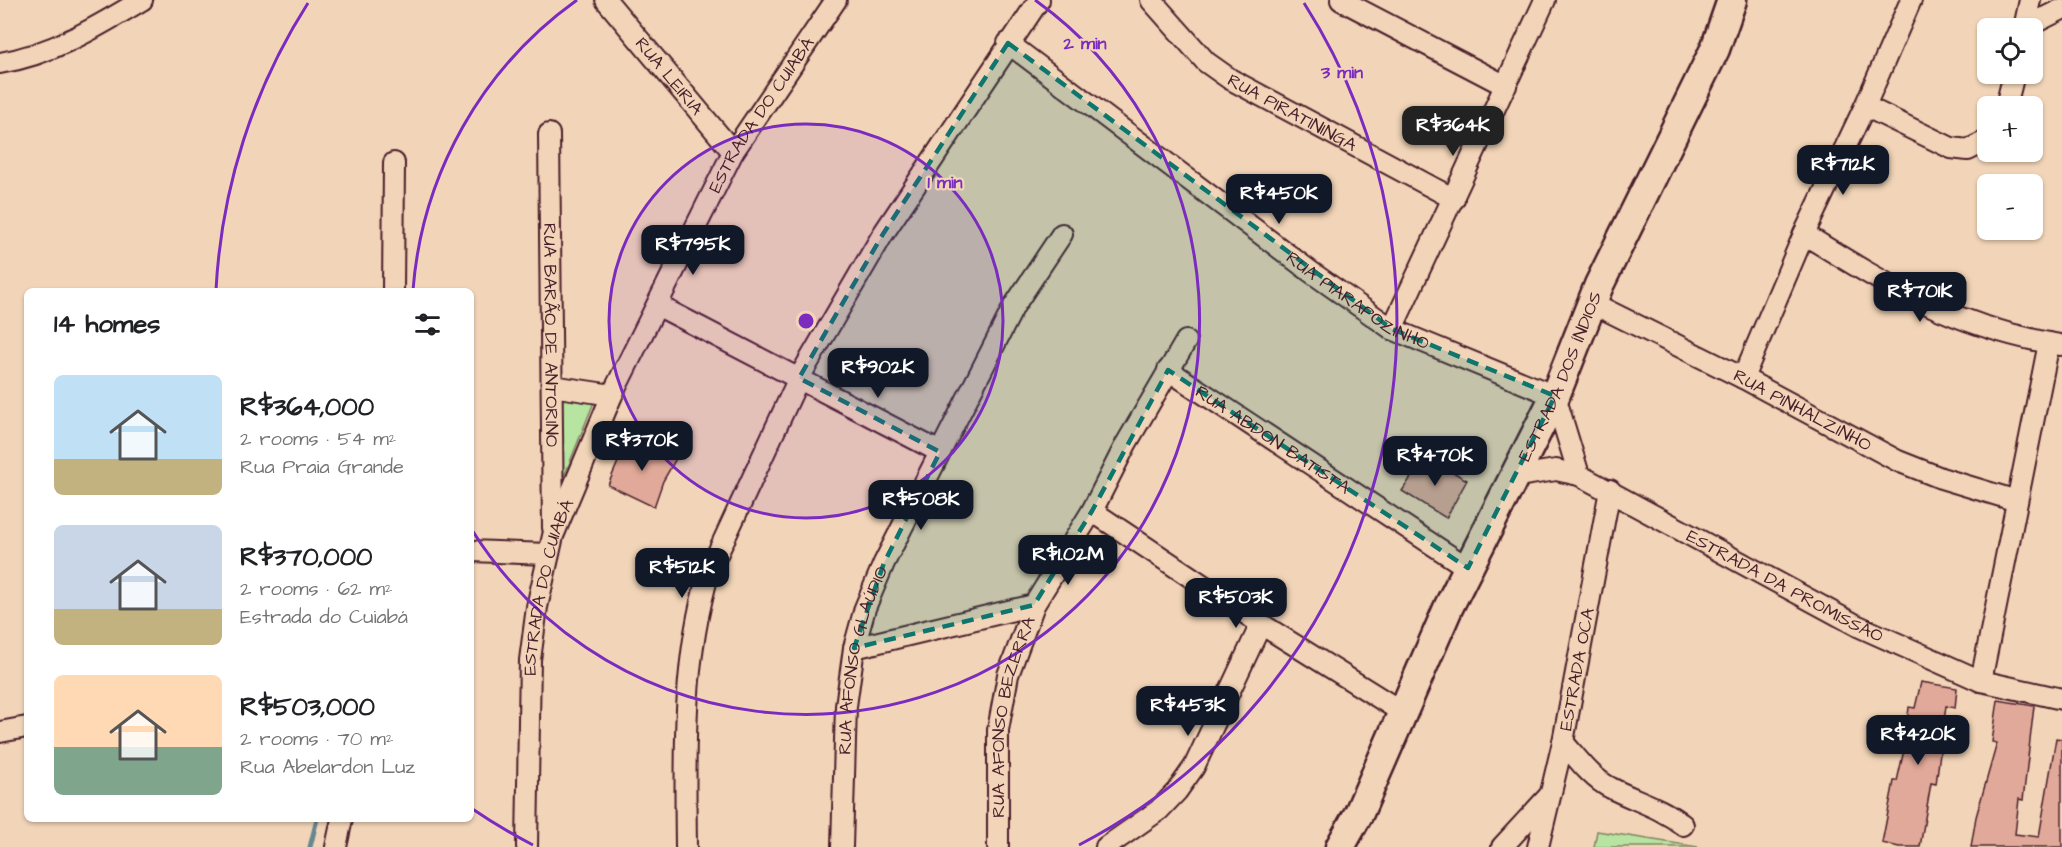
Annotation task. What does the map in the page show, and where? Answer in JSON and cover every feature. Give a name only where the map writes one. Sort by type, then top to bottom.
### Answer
[{"type":"street","points":[[0,63],[46,52],[142,0]]},
{"type":"street","name":"RUA LEIRIA","points":[[606,0],[733,152]]},
{"type":"street","name":"ESTRADA DO CUIABÁ","points":[[527,847],[530,660],[550,545],[612,395],[733,152],[836,0]]},
{"type":"street","points":[[686,847],[688,681],[700,601],[709,572],[799,378],[883,234],[1008,43],[1039,0]]},
{"type":"street","name":"RUA PIRATININGA","points":[[1151,0],[1206,62],[1230,79],[1454,199]]},
{"type":"street","points":[[1341,0],[1506,86]]},
{"type":"street","points":[[1392,329],[1545,0]]},
{"type":"street","name":"ESTRADA DOS ÍNDIOS","points":[[1340,847],[1359,813],[1449,606],[1512,477],[1555,396],[1561,375],[1594,304],[1599,285],[1715,49],[1732,0]]},
{"type":"street","points":[[1743,378],[1804,234],[1865,106],[1911,0]]},
{"type":"street","points":[[2026,18],[2030,0]]},
{"type":"street","points":[[2043,18],[2062,9]]},
{"type":"street","name":"RUA PIARAPOZINHO","points":[[1008,43],[1301,265],[1392,329],[1555,396]]},
{"type":"street","points":[[1865,106],[1951,148],[1968,150],[1977,146]]},
{"type":"street","name":"RUA BARÃO DE ANTORINO","points":[[549,134],[552,386],[550,545]]},
{"type":"street","points":[[393,288],[394,163]]},
{"type":"street","name":"RUA AFONSO GLAÚDIO","points":[[842,847],[846,706],[854,648],[865,608],[884,563],[1014,306],[1062,234]]},
{"type":"street","points":[[1804,234],[1885,285],[1940,312],[1981,328],[2055,344],[2017,501],[1981,681]]},
{"type":"street","name":"RUA PINHALZINHO","points":[[1594,304],[1743,378],[1898,461],[1941,478],[2017,501]]},
{"type":"street","points":[[657,305],[940,452]]},
{"type":"street","name":"RUA AFONSO BEZERRA","points":[[998,847],[996,758],[1001,702],[1008,675],[1034,605],[1092,511],[1186,341]]},
{"type":"street","name":"RUA ABDON BATISTA","points":[[1168,370],[1468,568]]},
{"type":"street","points":[[552,386],[612,395]]},
{"type":"street","points":[[1555,396],[1579,474]]},
{"type":"street","name":"ESTRADA DA PROMISSÃO","points":[[1512,477],[1557,470],[1579,474],[1858,626],[1981,681],[2062,699]]},
{"type":"street","name":"ESTRADA OCA","points":[[1538,847],[1563,742],[1610,490]]},
{"type":"street","points":[[1092,511],[1262,624],[1402,712]]},
{"type":"street","points":[[474,551],[550,545]]},
{"type":"street","points":[[854,648],[1034,605]]},
{"type":"street","points":[[1106,847],[1159,810],[1183,783],[1203,748],[1262,624]]},
{"type":"street","points":[[0,732],[24,728]]},
{"type":"street","points":[[1563,742],[1588,771],[1610,788],[1667,812],[1683,825]]},
{"type":"street","points":[[1502,847],[1549,796]]},
{"type":"street","points":[[336,847],[341,822]]},
{"type":"highlighted area","points":[[1008,43],[1392,329],[1555,396],[1468,568],[1168,370],[1092,511],[1034,605],[854,648],[884,563],[940,452],[799,378],[883,234]]},
{"type":"green space","points":[[556,395],[594,402],[557,494]]},
{"type":"green space","points":[[1597,831],[1698,847],[1594,847]]},
{"type":"building","points":[[628,439],[677,457],[663,481],[654,507],[608,485]]},
{"type":"building","points":[[1425,456],[1467,480],[1446,518],[1402,491]]},
{"type":"building","points":[[1921,682],[1957,688],[1955,708],[1946,706],[1936,784],[1931,783],[1920,847],[1899,847],[1882,843],[1894,781],[1897,781],[1904,750],[1909,707],[1915,708]]},
{"type":"building","points":[[1998,700],[2034,706],[2023,800],[2019,799],[2015,834],[2039,837],[2056,738],[2062,739],[2062,847],[1971,847],[1976,817],[1997,743],[1992,742]]},
{"type":"waterway","points":[[310,847],[316,822]]}]
